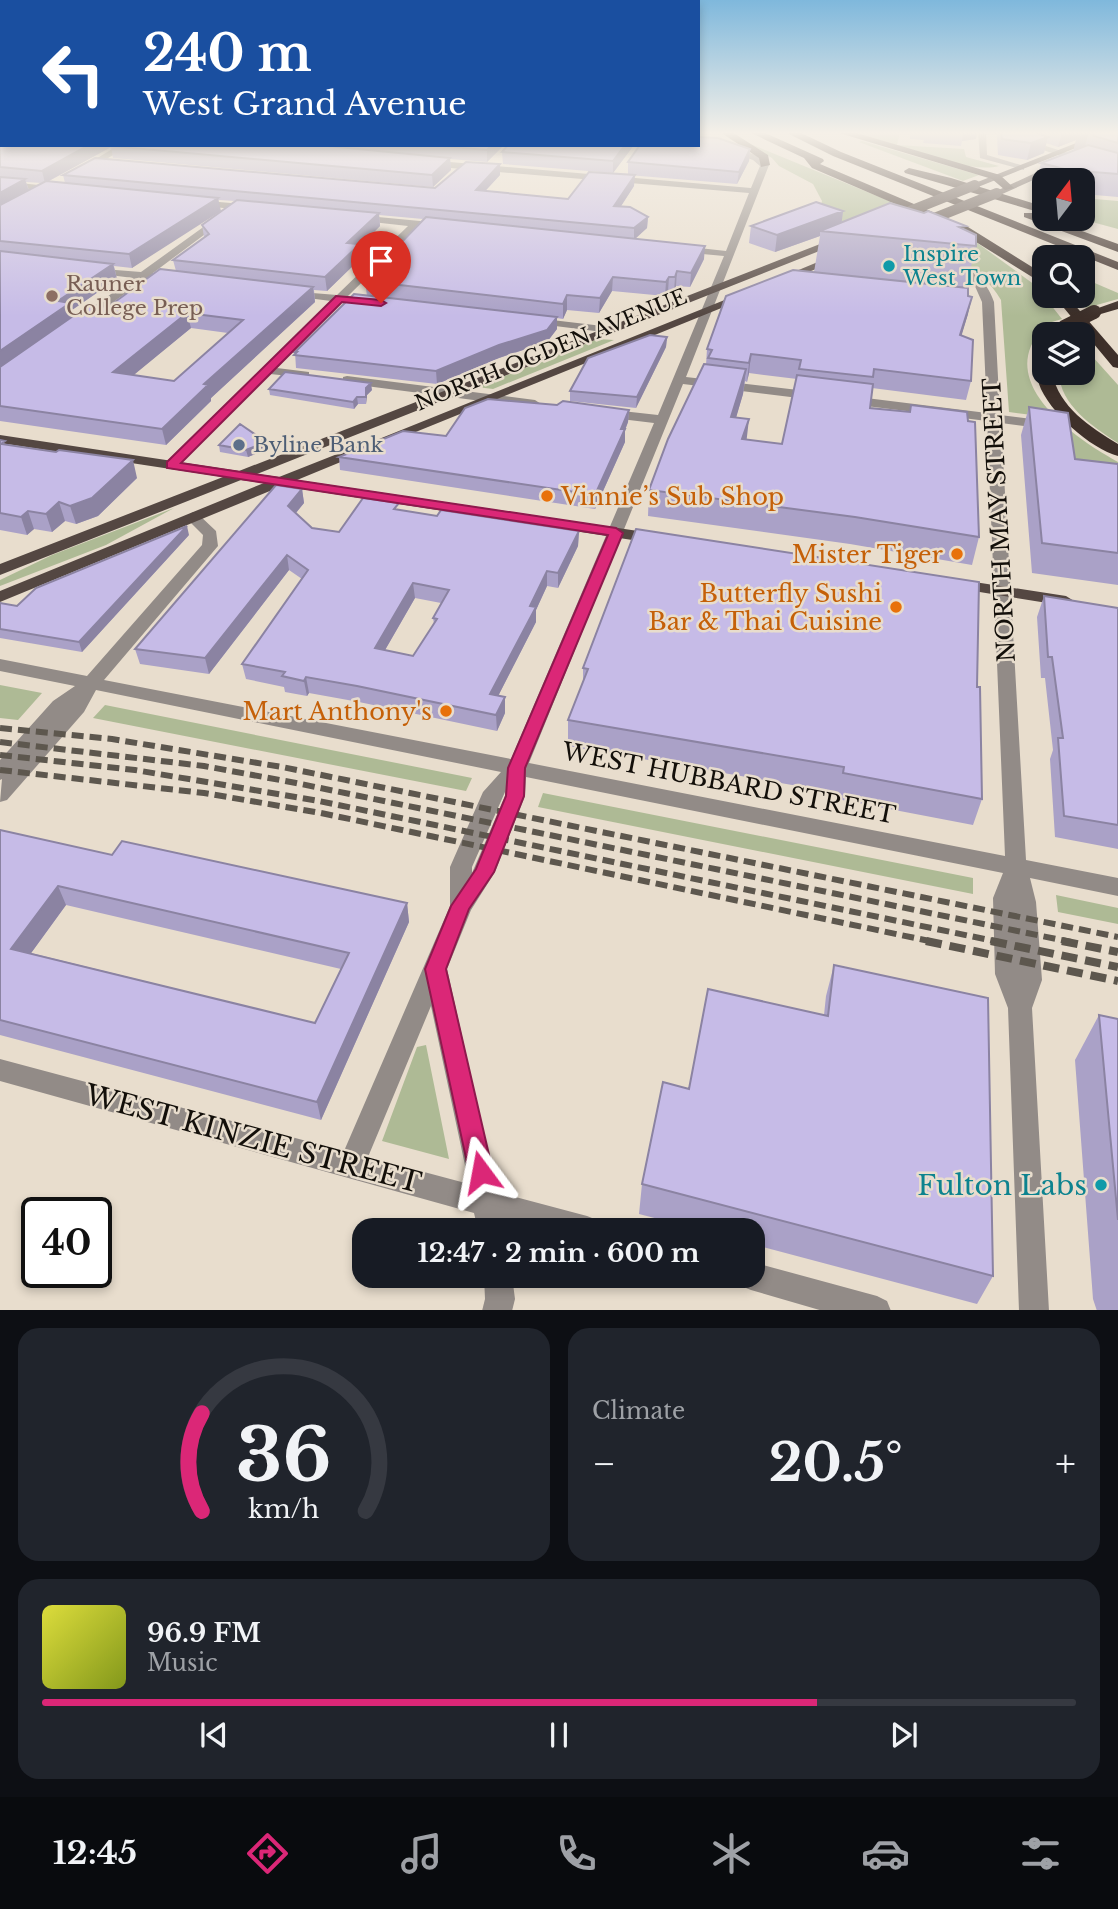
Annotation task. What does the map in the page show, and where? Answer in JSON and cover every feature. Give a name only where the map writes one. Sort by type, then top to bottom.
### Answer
[{"type":"highway","points":[[880,193],[968,230],[1032,271]]},
{"type":"highway","points":[[904,193],[1035,245]]},
{"type":"highway","points":[[912,193],[971,219]]},
{"type":"highway","points":[[935,193],[1118,263]]},
{"type":"highway","points":[[967,193],[1118,248]]},
{"type":"highway","points":[[989,193],[1032,207]]},
{"type":"highway","points":[[1096,226],[1106,229]]},
{"type":"highway","points":[[1095,269],[1118,278]]},
{"type":"highway","points":[[1076,322],[1094,312],[1118,305]]},
{"type":"highway","points":[[1070,308],[1118,364]]},
{"type":"highway","points":[[1048,385],[1053,398],[1089,433],[1118,451]]},
{"type":"main road","points":[[898,215],[955,193]]},
{"type":"main road","points":[[919,224],[997,193]]},
{"type":"main road","name":"NORTH OGDEN AVENUE","points":[[0,570],[853,234]]},
{"type":"main road","points":[[770,284],[848,253]]},
{"type":"main road","name":"NORTH OGDEN AVENUE","points":[[0,597],[758,289]]},
{"type":"main road","points":[[0,439],[673,541]]},
{"type":"main road","points":[[939,581],[1079,603]]},
{"type":"street","points":[[30,199],[39,193]]},
{"type":"street","points":[[351,1165],[461,906],[484,872],[515,796],[517,768],[663,420],[753,193]]},
{"type":"street","points":[[183,202],[263,209]]},
{"type":"street","points":[[76,324],[237,207]]},
{"type":"street","points":[[342,217],[455,228]]},
{"type":"street","points":[[172,465],[415,224]]},
{"type":"street","points":[[670,248],[730,254]]},
{"type":"street","points":[[935,256],[975,277],[988,302],[970,300]]},
{"type":"street","points":[[88,270],[187,281]]},
{"type":"street","points":[[781,280],[811,283]]},
{"type":"street","points":[[282,292],[382,303]]},
{"type":"street","name":"NORTH MAY STREET","points":[[988,302],[1016,867],[1025,902],[1030,980],[1020,1008],[1034,1310]]},
{"type":"street","points":[[520,319],[611,330]]},
{"type":"street","points":[[267,370],[547,405]]},
{"type":"street","points":[[679,380],[1049,425]]},
{"type":"street","points":[[586,410],[663,420]]},
{"type":"street","points":[[0,795],[77,708],[90,684],[211,546],[211,534],[193,517]]},
{"type":"street","name":"WEST HUBBARD STREET","points":[[0,665],[1118,887]]},
{"type":"street","points":[[0,773],[60,705],[90,684]]},
{"type":"street","points":[[435,969],[490,1217]]},
{"type":"street","name":"WEST KINZIE STREET","points":[[0,1070],[351,1165],[490,1217]]},
{"type":"street","points":[[765,1280],[873,1310]]},
{"type":"street","points":[[497,1310],[499,1288]]},
{"type":"green space","points":[[818,193],[870,193],[899,205],[848,230],[818,216],[822,201]]},
{"type":"green space","points":[[1096,199],[1118,201],[1118,229],[1096,223]]},
{"type":"green space","points":[[965,234],[1032,283],[1032,308],[1053,308],[1062,319],[1032,322],[1032,344],[1027,364],[1032,385],[1040,399],[1070,430],[1118,462],[1118,487],[1067,481],[1048,417],[1009,412],[1001,300],[982,277],[958,260]]},
{"type":"green space","points":[[1095,283],[1118,293],[1118,299],[1095,305]]},
{"type":"green space","points":[[598,339],[614,340],[493,389],[477,387]]},
{"type":"green space","points":[[1095,359],[1118,385],[1118,443],[1079,414],[1061,385],[1095,385]]},
{"type":"green space","points":[[174,508],[106,545],[0,586],[0,580],[52,555]]},
{"type":"green space","points":[[0,685],[42,693],[18,720],[0,718]]},
{"type":"green space","points":[[105,705],[472,778],[466,791],[93,718]]},
{"type":"green space","points":[[543,793],[973,878],[973,894],[538,807]]},
{"type":"green space","points":[[1056,895],[1118,908],[1118,924],[1058,912]]},
{"type":"green space","points":[[426,1045],[449,1159],[382,1141],[417,1047]]},
{"type":"building","points":[[23,193],[169,193],[218,198],[129,254],[0,241],[0,205]]},
{"type":"building","points":[[258,193],[508,193],[568,199],[573,193],[623,193],[614,206],[630,207],[648,217],[634,228]]},
{"type":"building","points":[[237,200],[379,213],[347,243],[360,244],[325,277],[173,260],[209,234],[202,225]]},
{"type":"building","points":[[816,202],[843,211],[777,235],[751,226]]},
{"type":"building","points":[[890,203],[924,213],[928,211],[966,226],[959,227],[976,235],[976,246],[820,231]]},
{"type":"building","points":[[426,217],[705,246],[691,273],[677,271],[675,277],[669,277],[666,282],[613,277],[600,298],[567,295],[563,304],[365,281],[381,266],[374,259],[386,247],[396,248]]},
{"type":"building","points":[[0,251],[113,264],[58,301],[70,303],[0,351]]},
{"type":"building","points":[[160,269],[313,287],[204,384],[208,385],[162,429],[0,406],[0,367],[89,305],[108,307]],"holes":[[[187,313],[243,320],[174,381],[113,372]]]},
{"type":"building","points":[[793,270],[968,288],[968,296],[972,297],[960,335],[973,340],[971,381],[874,369],[873,377],[799,369],[801,360],[751,354],[749,363],[708,358],[712,350],[707,349],[726,296]]},
{"type":"building","points":[[354,294],[557,317],[547,330],[499,345],[436,371],[294,355]]},
{"type":"building","points":[[650,335],[667,337],[637,397],[570,391],[588,358]]},
{"type":"building","points":[[704,364],[746,369],[731,417],[749,419],[742,439],[782,444],[797,375],[873,384],[870,408],[910,412],[911,405],[967,412],[968,421],[975,422],[979,537],[855,517],[649,490],[668,439]]},
{"type":"building","points":[[285,372],[371,383],[366,388],[366,397],[357,397],[353,402],[269,389]]},
{"type":"building","points":[[488,399],[557,405],[563,401],[629,410],[621,429],[625,429],[595,495],[339,457],[403,431],[446,436],[465,408]]},
{"type":"building","points":[[1029,407],[1068,413],[1075,459],[1118,464],[1118,553],[1042,543]]},
{"type":"building","points":[[240,424],[266,442],[246,450],[219,445]]},
{"type":"building","points":[[0,440],[5,441],[1,444],[133,460],[92,498],[70,506],[59,502],[46,514],[28,511],[21,517],[0,513]]},
{"type":"building","points":[[276,485],[302,489],[288,506],[312,528],[339,532],[363,498],[399,503],[394,509],[437,516],[441,510],[579,531],[558,573],[547,571],[530,606],[536,607],[490,694],[505,697],[496,715],[357,686],[306,677],[304,681],[282,676],[285,672],[242,664],[308,570],[287,555],[205,658],[135,649]],"holes":[[[413,583],[449,590],[433,618],[437,619],[413,656],[375,648]]]},
{"type":"building","points":[[187,526],[79,642],[0,629],[0,603],[17,606],[36,588]]},
{"type":"building","points":[[636,529],[979,582],[977,687],[980,687],[982,799],[843,773],[844,767],[568,720],[588,669],[583,668]]},
{"type":"building","points":[[1044,596],[1118,608],[1118,825],[1064,816],[1058,738],[1063,738],[1052,657],[1048,657]]},
{"type":"building","points":[[0,830],[112,855],[122,841],[407,903],[317,1102],[0,1020]],"holes":[[[58,886],[349,953],[315,1023],[11,949]]]},
{"type":"building","points":[[834,965],[988,998],[993,1276],[642,1184],[663,1082],[689,1089],[708,989],[828,1016]]},
{"type":"building","points":[[1099,1015],[1118,1019],[1118,1220]]},
{"type":"railway","points":[[0,728],[112,739],[282,767],[1118,937]]},
{"type":"railway","points":[[0,742],[204,766],[296,783],[1071,942]]},
{"type":"railway","points":[[0,755],[135,770],[319,801],[999,942]]},
{"type":"railway","points":[[0,770],[204,793],[321,813],[934,942]]},
{"type":"railway","points":[[926,941],[1118,981]]},
{"type":"railway","points":[[991,941],[1118,967]]},
{"type":"railway","points":[[1062,941],[1118,952]]},
{"type":"place","name":"Inspire West Town","points":[[889,266]]},
{"type":"place","name":"Rauner College Prep","points":[[52,296]]},
{"type":"place","name":"Byline Bank","points":[[239,445]]},
{"type":"place","name":"Vinnie’s Sub Shop","points":[[547,496]]},
{"type":"place","name":"Mister Tiger","points":[[957,554]]},
{"type":"place","name":"Butterfly Sushi Bar & Thai Cuisine","points":[[896,607]]},
{"type":"place","name":"Mart Anthony's","points":[[446,711]]},
{"type":"place","name":"Fulton Labs","points":[[1101,1185]]},
{"type":"route","points":[[381,303],[340,299],[172,465],[616,533],[517,768],[515,796],[484,872],[461,906],[435,969],[481,1172]]}]
